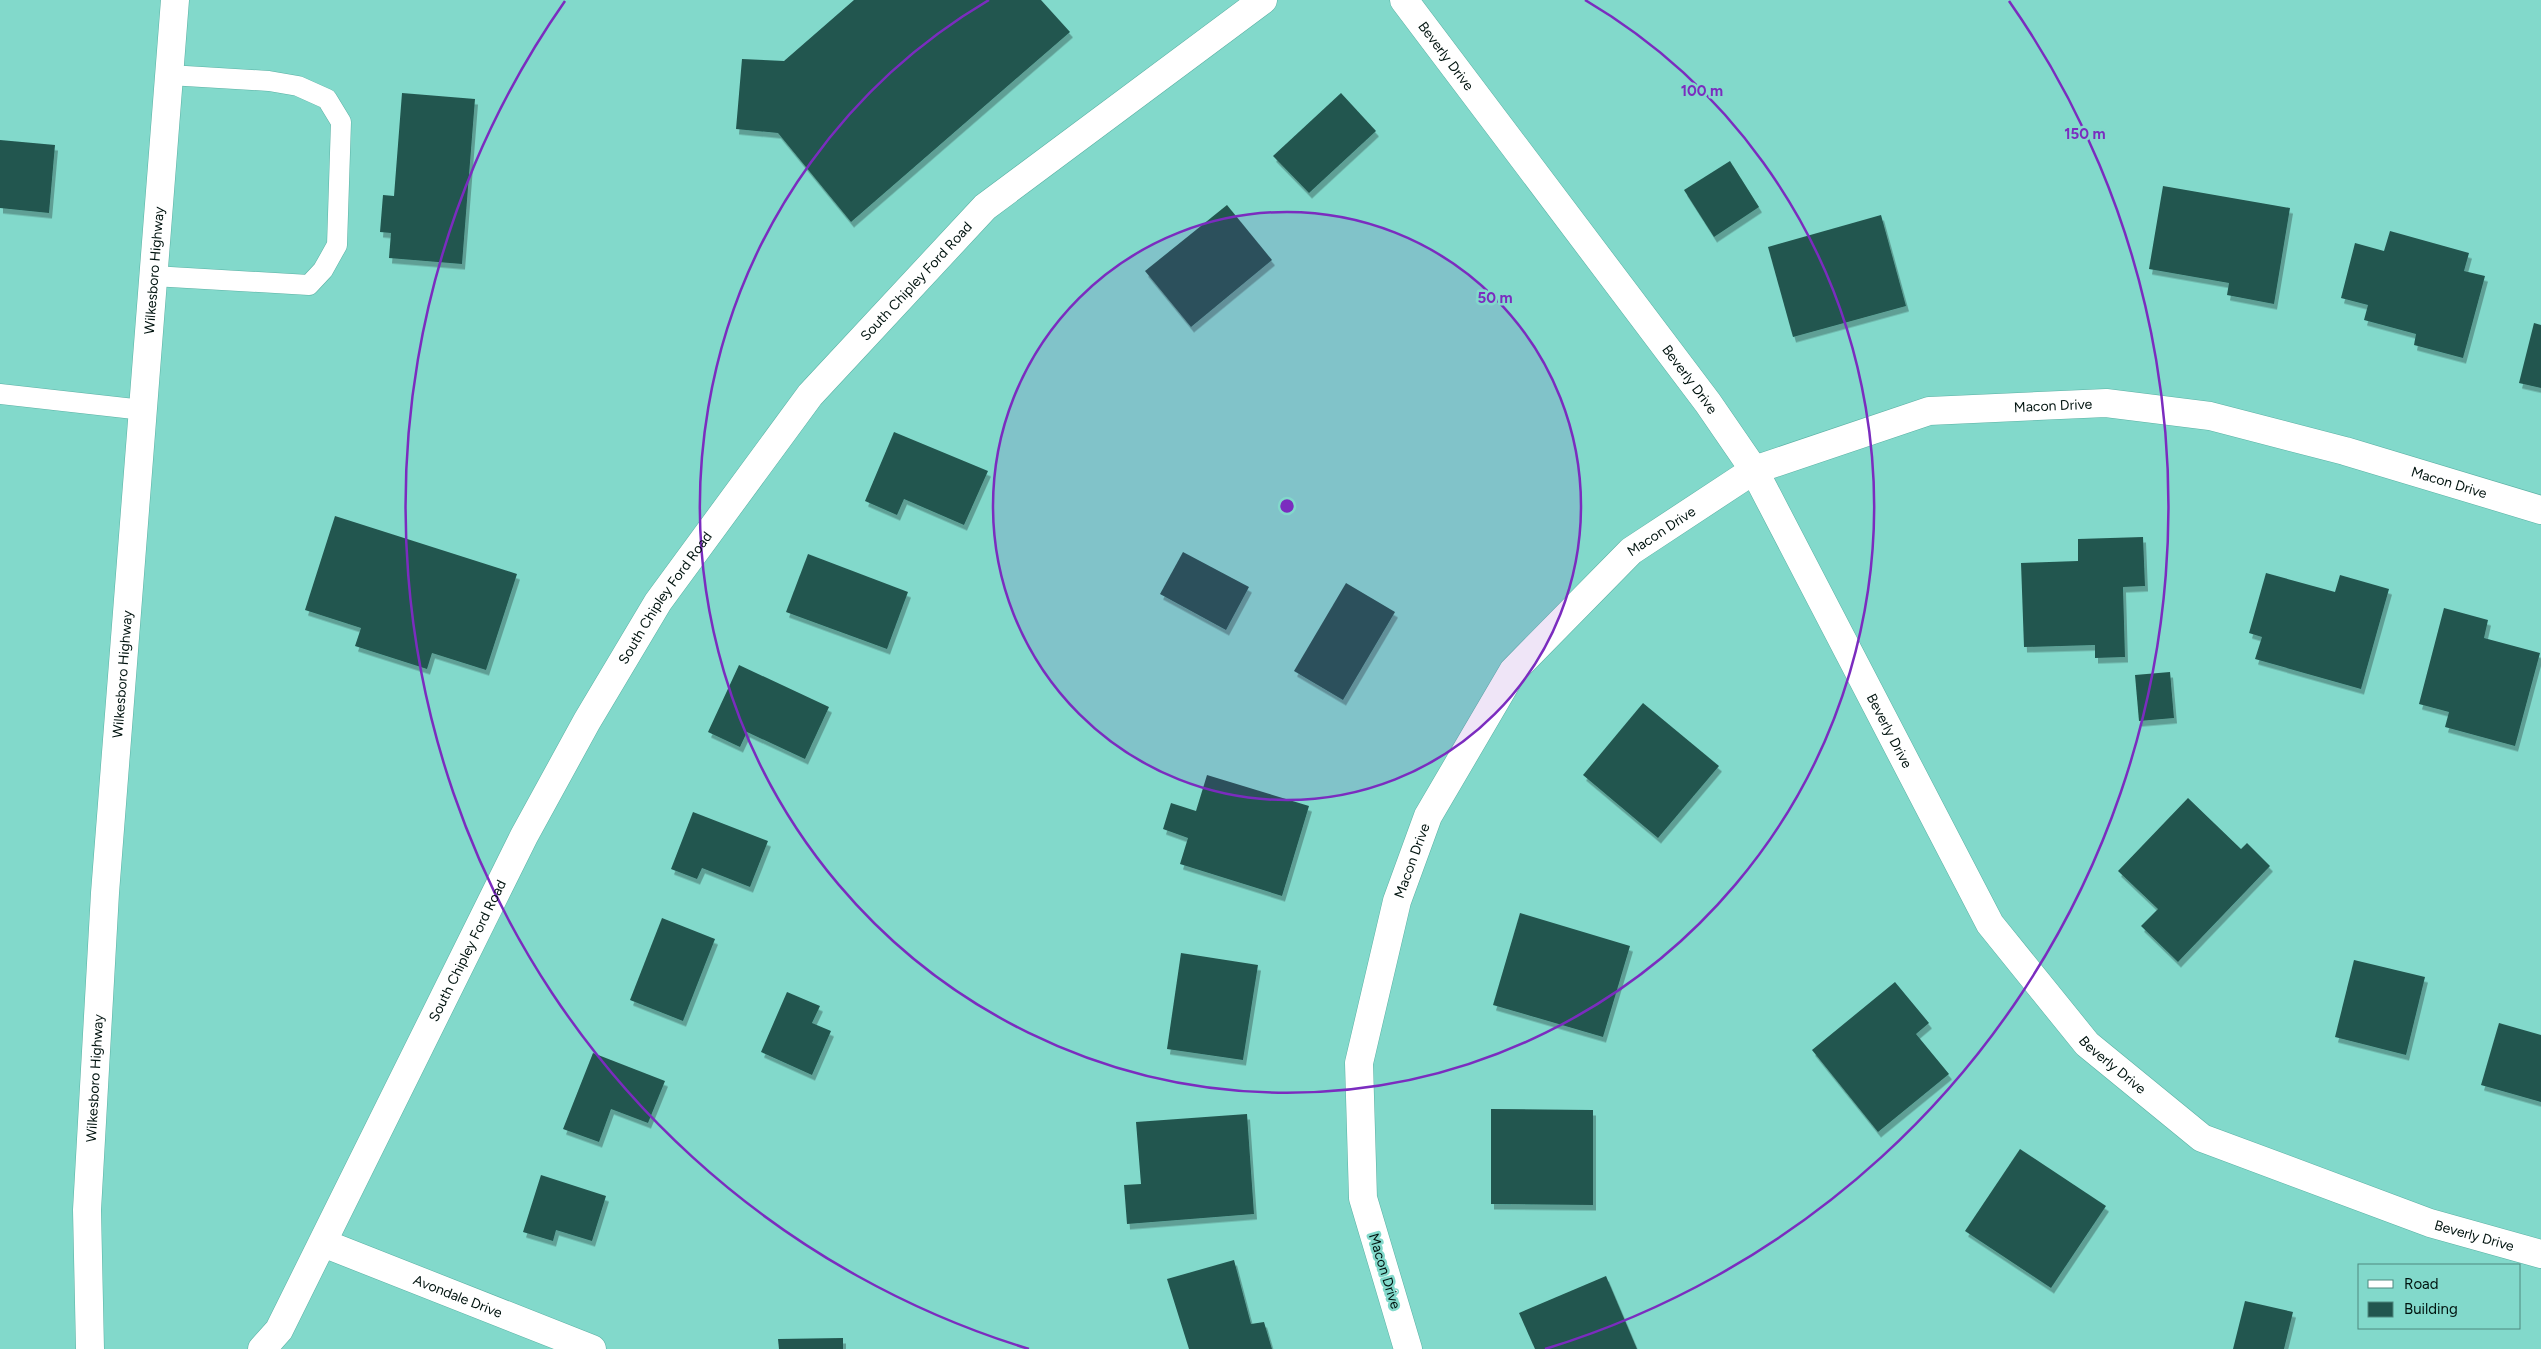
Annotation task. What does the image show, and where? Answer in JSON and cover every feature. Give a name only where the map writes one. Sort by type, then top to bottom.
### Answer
[{"type":"street","name":"Wilkesboro Highway","points":[[90,1349],[88,1200],[106,893],[175,0]]},
{"type":"street","name":"South Chipley Ford Road","points":[[262,1349],[279,1330],[524,836],[587,721],[658,602],[810,395],[985,207],[1263,0]]},
{"type":"street","name":"Beverly Drive","points":[[1404,0],[1708,403],[1754,470],[1990,924],[2087,1044],[2202,1138],[2430,1224],[2541,1254]]},
{"type":"street","name":"Macon Drive","points":[[1408,1349],[1363,1198],[1359,1063],[1397,902],[1428,816],[1513,671],[1632,552],[1754,470],[1929,411],[2106,403],[2210,416],[2345,451],[2541,510]]},
{"type":"street","name":"Avondale Drive","points":[[323,1243],[592,1349]]},
{"type":"lane","points":[[153,276],[309,285],[324,270],[337,245],[341,122],[327,99],[298,86],[269,81],[169,75]]},
{"type":"lane","points":[[0,394],[143,410]]},
{"type":"building","points":[[854,0],[1041,0],[1070,32],[851,222],[778,133],[736,129],[742,59],[784,61]]},
{"type":"building","points":[[402,93],[475,99],[462,264],[389,258],[391,233],[380,232],[383,195],[394,196]]},
{"type":"building","points":[[1341,93],[1376,131],[1309,193],[1273,156]]},
{"type":"building","points":[[0,140],[55,145],[49,213],[0,208]]},
{"type":"building","points":[[1730,161],[1759,207],[1714,237],[1684,190]]},
{"type":"building","points":[[2163,186],[2290,208],[2274,304],[2227,295],[2229,283],[2149,269]]},
{"type":"building","points":[[1227,205],[1272,260],[1191,327],[1145,271]]},
{"type":"building","points":[[1881,215],[1906,306],[1793,337],[1768,247]]},
{"type":"building","points":[[2390,231],[2469,253],[2464,271],[2485,276],[2463,358],[2414,345],[2416,334],[2364,320],[2368,305],[2341,298],[2355,243],[2384,251]]},
{"type":"building","points":[[2534,323],[2541,325],[2541,388],[2519,383]]},
{"type":"building","points":[[894,432],[988,471],[964,525],[904,499],[897,515],[865,501]]},
{"type":"building","points":[[335,516],[517,574],[486,670],[432,653],[427,669],[355,646],[361,628],[305,610]]},
{"type":"building","points":[[2143,537],[2145,586],[2123,587],[2125,657],[2095,658],[2095,645],[2024,647],[2021,563],[2078,561],[2078,539]]},
{"type":"building","points":[[1183,552],[1249,587],[1226,630],[1160,594]]},
{"type":"building","points":[[808,554],[908,592],[887,649],[786,612]]},
{"type":"building","points":[[2266,573],[2335,592],[2340,575],[2389,589],[2361,689],[2255,659],[2262,637],[2249,633]]},
{"type":"building","points":[[1346,583],[1395,612],[1343,700],[1294,671]]},
{"type":"building","points":[[2444,608],[2488,620],[2484,638],[2540,653],[2515,746],[2445,727],[2449,712],[2419,704]]},
{"type":"building","points":[[739,665],[829,707],[805,759],[747,732],[740,747],[708,732]]},
{"type":"building","points":[[2170,672],[2174,718],[2139,721],[2135,675]]},
{"type":"building","points":[[1643,703],[1719,766],[1658,838],[1583,775]]},
{"type":"building","points":[[1207,775],[1309,806],[1282,896],[1180,864],[1188,838],[1163,829],[1171,803],[1196,811]]},
{"type":"building","points":[[2188,798],[2241,849],[2247,843],[2270,866],[2178,962],[2141,926],[2158,909],[2118,871]]},
{"type":"building","points":[[693,812],[768,841],[750,887],[702,868],[697,879],[671,869]]},
{"type":"building","points":[[1520,913],[1630,946],[1603,1037],[1493,1005]]},
{"type":"building","points":[[662,918],[715,939],[683,1021],[630,1000]]},
{"type":"building","points":[[1181,953],[1258,965],[1243,1060],[1167,1049]]},
{"type":"building","points":[[2354,960],[2425,977],[2406,1055],[2335,1037]]},
{"type":"building","points":[[1895,982],[1929,1023],[1916,1034],[1949,1074],[1878,1132],[1812,1050]]},
{"type":"building","points":[[787,992],[820,1006],[812,1023],[831,1031],[812,1075],[761,1052]]},
{"type":"building","points":[[2499,1023],[2541,1035],[2541,1102],[2481,1085]]},
{"type":"building","points":[[593,1053],[665,1081],[648,1123],[611,1109],[599,1142],[563,1129]]},
{"type":"building","points":[[1491,1109],[1593,1110],[1593,1205],[1491,1204]]},
{"type":"building","points":[[1247,1114],[1254,1214],[1127,1224],[1124,1185],[1141,1184],[1136,1122]]},
{"type":"building","points":[[2020,1149],[2106,1206],[2051,1288],[1965,1231]]},
{"type":"building","points":[[541,1175],[606,1196],[592,1241],[556,1230],[553,1241],[523,1232]]},
{"type":"building","points":[[1234,1260],[1251,1324],[1264,1322],[1272,1349],[1189,1349],[1167,1279]]},
{"type":"building","points":[[1606,1276],[1637,1349],[1535,1349],[1519,1313]]},
{"type":"building","points":[[2245,1301],[2293,1312],[2284,1349],[2233,1349]]},
{"type":"building","points":[[843,1338],[843,1349],[779,1349],[778,1339]]}]
